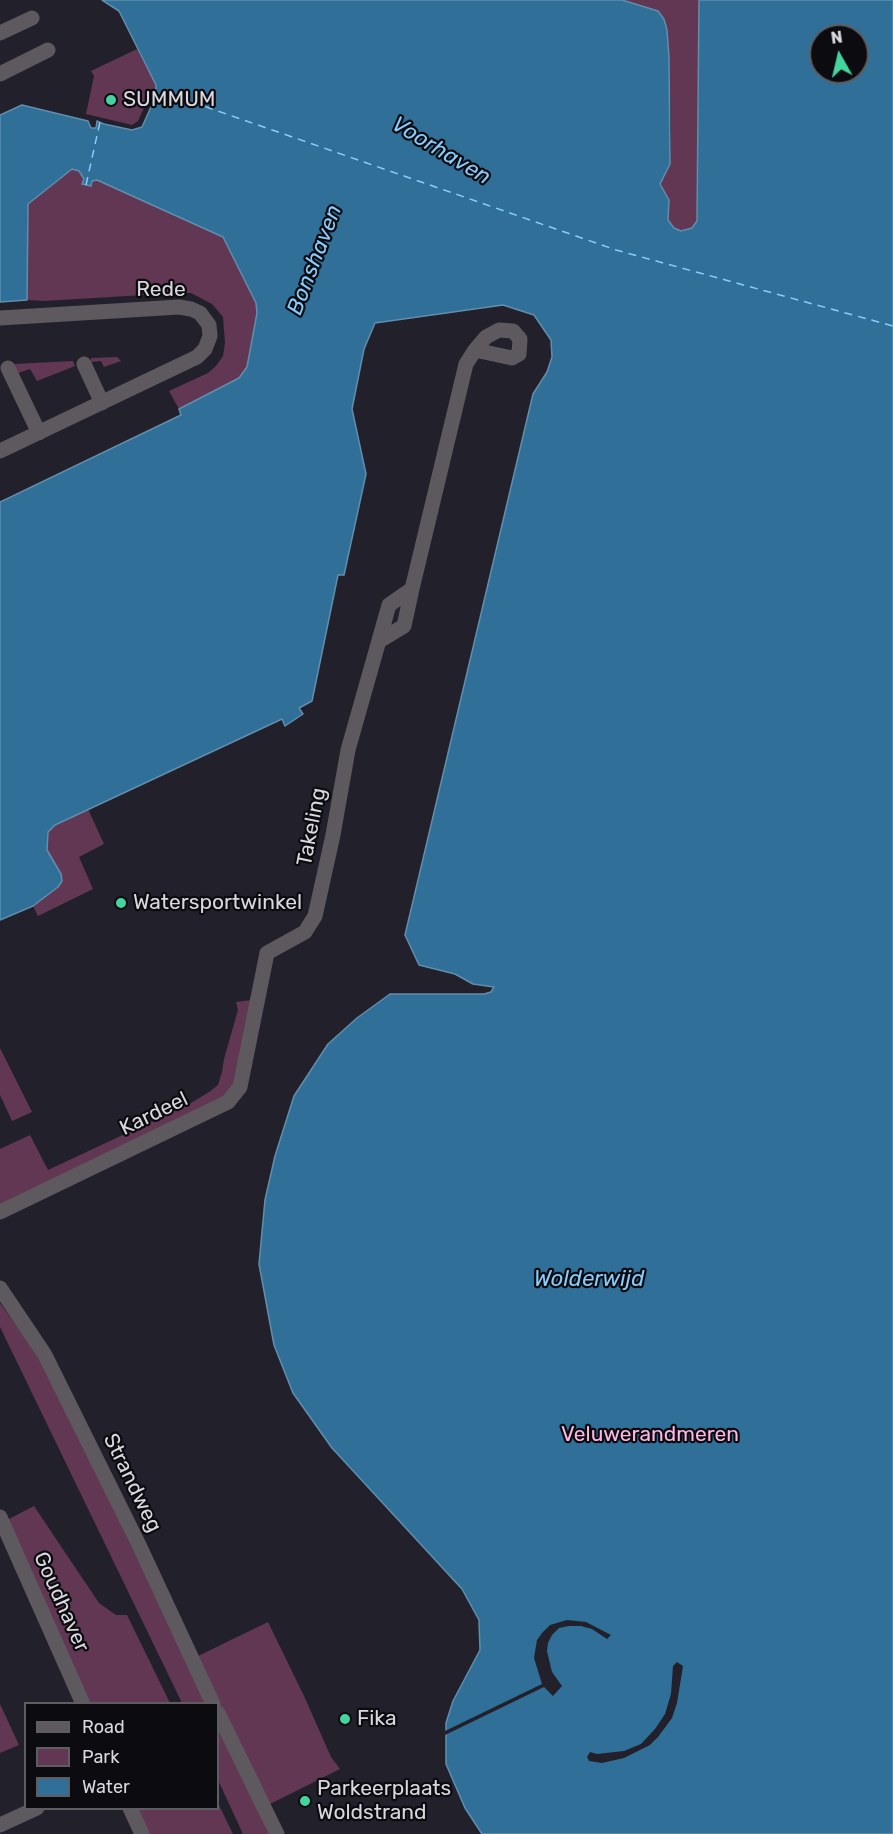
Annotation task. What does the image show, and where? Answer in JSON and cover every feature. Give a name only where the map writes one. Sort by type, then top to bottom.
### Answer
[{"type":"street","points":[[0,33],[32,18]]},
{"type":"street","points":[[0,74],[48,50]]},
{"type":"street","name":"Rede","points":[[0,318],[179,307],[200,313],[209,325],[210,336],[205,350],[197,357],[0,452]]},
{"type":"street","name":"Takeling","points":[[257,998],[267,953],[305,932],[315,916],[333,835],[348,750],[389,605],[412,589],[466,364],[475,351]]},
{"type":"street","points":[[84,364],[102,403]]},
{"type":"street","points":[[8,368],[39,433]]},
{"type":"street","name":"Kardeel","points":[[0,1212],[228,1102],[240,1088],[257,998]]},
{"type":"street","name":"Strandweg","points":[[0,1288],[45,1355],[139,1545],[212,1702]]},
{"type":"street","name":"Goudhaver","points":[[0,1517],[82,1702]]},
{"type":"street","points":[[219,1715],[277,1834]]},
{"type":"street","points":[[0,1825],[35,1810]]},
{"type":"street","points":[[130,1810],[142,1834]]},
{"type":"green space","points":[[622,0],[699,0],[697,221],[692,228],[681,231],[674,228],[668,220],[669,200],[660,184],[670,164],[671,132],[669,58],[665,19],[658,11]]},
{"type":"green space","points":[[137,49],[156,85],[156,90],[150,89],[149,97],[138,121],[132,125],[86,114],[94,76],[91,71]]},
{"type":"green space","points":[[72,169],[79,171],[84,179],[83,184],[91,186],[92,181],[97,180],[223,237],[256,303],[257,313],[247,367],[239,378],[179,409],[169,391],[208,373],[223,356],[225,343],[223,317],[212,304],[191,293],[27,300],[28,204]]},
{"type":"green space","points":[[117,357],[121,361],[104,367],[101,361],[91,362],[91,358]]},
{"type":"green space","points":[[73,361],[75,366],[37,381],[30,369],[18,373],[14,364]]},
{"type":"green space","points":[[88,809],[104,844],[79,857],[93,889],[38,916],[33,906],[58,887],[60,874],[47,850],[48,832],[55,825]]},
{"type":"green space","points":[[252,1000],[243,1070],[223,1099],[0,1206],[0,1149],[30,1135],[48,1170],[191,1103],[218,1085],[238,1010],[236,1002]]},
{"type":"green space","points":[[0,1048],[32,1112],[12,1121],[0,1095]]},
{"type":"green space","points":[[0,1303],[45,1365],[206,1702],[182,1702],[0,1327]]},
{"type":"green space","points":[[34,1506],[99,1603],[116,1615],[127,1615],[170,1702],[89,1702],[7,1520]]},
{"type":"green space","points":[[268,1622],[331,1757],[340,1769],[268,1805],[196,1657]]},
{"type":"green space","points":[[0,1704],[19,1745],[0,1753]]},
{"type":"green space","points":[[219,1729],[269,1834],[243,1834],[219,1782]]},
{"type":"green space","points":[[219,1805],[233,1834],[148,1834],[137,1810],[219,1810]]},
{"type":"water","name":"Wolderwijd","points":[[102,0],[622,0],[658,11],[664,19],[667,30],[670,164],[660,184],[669,200],[668,220],[674,228],[681,231],[692,228],[697,221],[699,0],[893,0],[893,1834],[482,1834],[465,1808],[446,1764],[446,1723],[453,1701],[480,1650],[479,1620],[462,1589],[332,1448],[293,1393],[274,1345],[259,1264],[265,1200],[275,1156],[294,1096],[328,1044],[357,1018],[390,994],[484,994],[491,992],[494,987],[473,984],[455,974],[419,965],[405,935],[533,394],[547,372],[552,357],[551,340],[534,315],[503,305],[375,323],[364,349],[352,409],[366,474],[344,575],[338,575],[312,701],[299,708],[303,714],[285,726],[282,719],[55,825],[48,832],[47,850],[61,874],[62,881],[58,887],[33,906],[0,920],[0,502],[181,415],[179,409],[239,378],[247,367],[257,313],[256,303],[223,237],[97,180],[92,181],[91,186],[82,184],[84,179],[79,171],[72,169],[28,204],[27,300],[0,302],[0,115],[22,105],[88,121],[91,128],[96,128],[97,121],[132,130],[142,127],[155,98],[156,85],[119,11]]},
{"type":"pier","points":[[567,1620],[586,1622],[611,1635],[607,1639],[592,1629],[581,1626],[559,1628],[552,1635],[547,1651],[552,1672],[562,1686],[553,1696],[544,1687],[443,1736],[443,1732],[542,1684],[534,1658],[537,1640],[550,1625]]},
{"type":"pier","points":[[677,1662],[683,1666],[677,1703],[672,1718],[658,1737],[650,1745],[624,1758],[602,1763],[589,1761],[587,1757],[590,1752],[597,1754],[624,1751],[641,1744],[655,1729],[665,1714],[671,1694],[673,1666]]},
{"type":"ferry route","points":[[192,102],[616,250],[893,326]]},
{"type":"ferry route","points":[[86,185],[100,122]]},
{"type":"place","name":"SUMMUM","points":[[111,100]]},
{"type":"place","name":"Watersportwinkel","points":[[121,903]]},
{"type":"place","name":"Fika","points":[[345,1719]]},
{"type":"place","name":"Parkeerplaats Woldstrand","points":[[305,1801]]},
{"type":"water label","name":"Voorhaven","points":[[441,151]]},
{"type":"water label","name":"Bonshaven","points":[[315,260]]},
{"type":"park label","name":"Veluwerandmeren","points":[[650,1435]]}]
